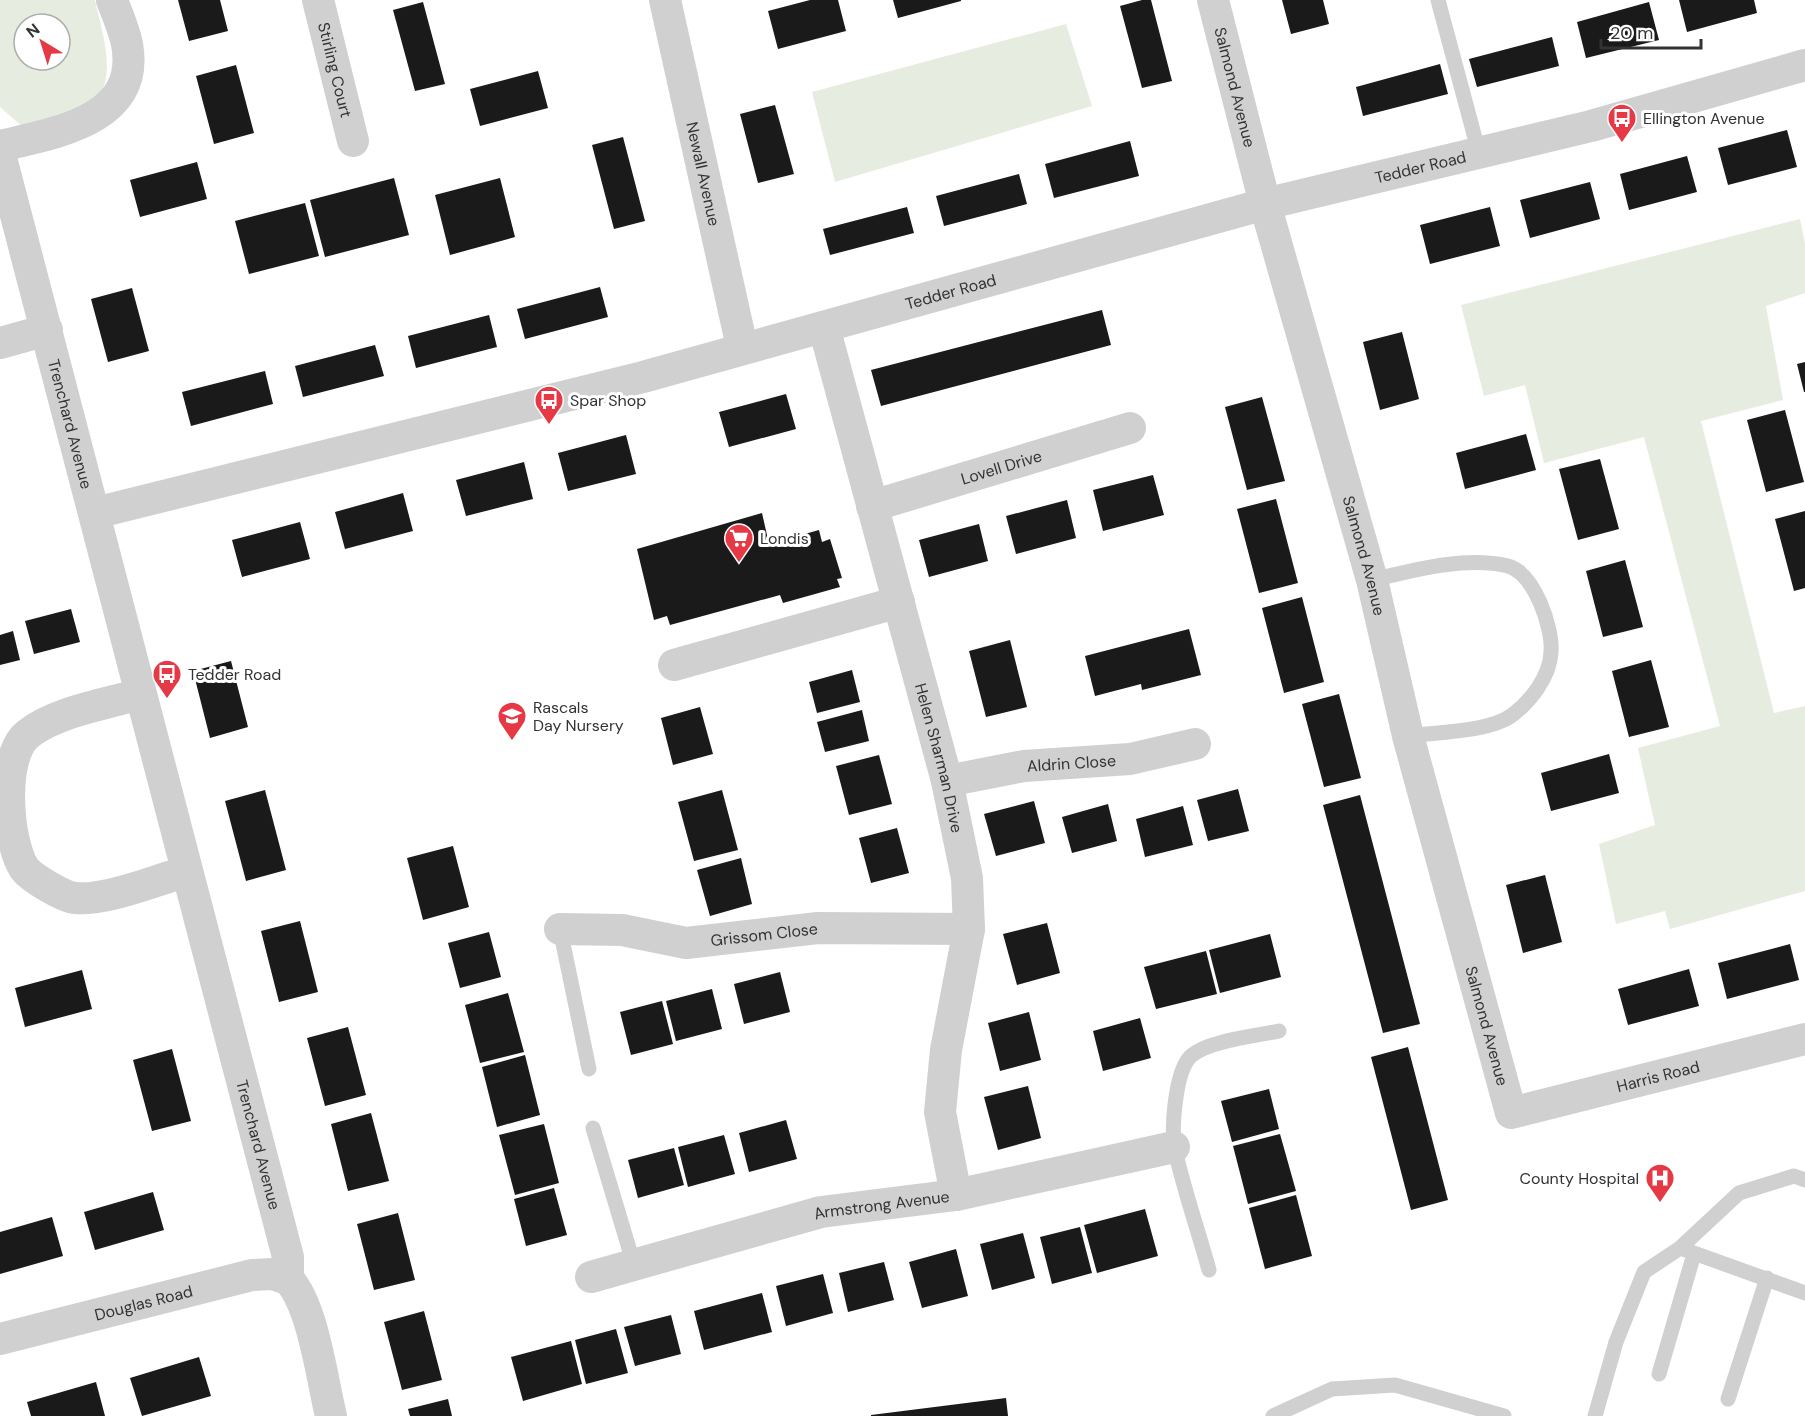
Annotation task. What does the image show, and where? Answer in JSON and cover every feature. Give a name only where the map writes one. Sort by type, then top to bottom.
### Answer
[{"type":"street","points":[[0,146],[74,128],[97,116],[120,93],[127,69],[127,44],[112,0]]},
{"type":"street","name":"Stirling Court","points":[[318,0],[353,141]]},
{"type":"street","name":"Newall Avenue","points":[[665,0],[742,347]]},
{"type":"street","name":"Salmond Avenue","points":[[1213,0],[1265,204],[1372,580],[1408,736],[1511,1113]]},
{"type":"street","name":"Tedder Road","points":[[95,513],[643,377],[742,347],[824,327],[1265,204],[1591,126],[1805,65]]},
{"type":"street","name":"Trenchard Avenue","points":[[0,154],[288,1257],[288,1279],[304,1305],[331,1416]]},
{"type":"street","name":"Helen Sharman Drive","points":[[824,327],[947,781],[967,878],[969,929],[946,1050],[940,1112],[956,1195]]},
{"type":"street","points":[[0,343],[47,330]]},
{"type":"street","name":"Lovell Drive","points":[[872,506],[1130,428]]},
{"type":"street","points":[[674,664],[899,602]]},
{"type":"street","points":[[140,694],[46,722],[26,735],[12,759],[9,787],[15,848],[25,870],[49,887],[74,898],[104,895],[186,872]]},
{"type":"street","name":"Aldrin Close","points":[[947,781],[1024,766],[1130,759],[1195,744]]},
{"type":"street","name":"Grissom Close","points":[[560,929],[622,930],[686,943],[818,928],[969,929]]},
{"type":"street","name":"Harris Road","points":[[1511,1113],[1805,1038]]},
{"type":"street","name":"Armstrong Avenue","points":[[591,1277],[821,1212],[956,1195],[1174,1147]]},
{"type":"street","name":"Douglas Road","points":[[0,1339],[252,1275],[272,1274],[288,1279]]},
{"type":"lane","points":[[1438,0],[1479,153]]},
{"type":"lane","points":[[1372,580],[1461,564],[1510,566],[1525,578],[1536,593],[1549,630],[1551,652],[1545,672],[1534,695],[1509,717],[1488,725],[1408,736]]},
{"type":"lane","points":[[560,929],[589,1069]]},
{"type":"lane","points":[[1209,1270],[1174,1147],[1176,1092],[1183,1065],[1191,1056],[1205,1048],[1279,1031]]},
{"type":"lane","points":[[593,1128],[634,1265]]},
{"type":"lane","points":[[1595,1416],[1616,1342],[1644,1272],[1687,1251],[1739,1192],[1794,1176],[1805,1180]]},
{"type":"lane","points":[[1687,1251],[1805,1293]]},
{"type":"lane","points":[[1659,1374],[1687,1251]]},
{"type":"lane","points":[[1728,1398],[1767,1278]]},
{"type":"lane","points":[[1273,1416],[1332,1389],[1395,1385],[1504,1416]]},
{"type":"shaded area","points":[[0,0],[95,0],[103,33],[107,66],[100,96],[89,108],[73,118],[23,127],[0,107]]},
{"type":"shaded area","points":[[1066,24],[1092,106],[835,182],[812,92]]},
{"type":"shaded area","points":[[1800,219],[1805,244],[1805,293],[1766,306],[1783,400],[1701,421],[1774,713],[1805,706],[1805,891],[1670,929],[1665,911],[1616,924],[1599,844],[1655,825],[1638,748],[1720,726],[1644,437],[1544,463],[1525,385],[1484,396],[1461,305]]},
{"type":"building","points":[[178,0],[220,0],[228,31],[189,41]]},
{"type":"building","points":[[810,0],[838,0],[846,31],[778,49],[768,11]]},
{"type":"building","points":[[893,0],[961,0],[961,1],[898,18]]},
{"type":"building","points":[[1151,0],[1172,81],[1142,88],[1120,6]]},
{"type":"building","points":[[1282,0],[1323,0],[1329,24],[1291,34]]},
{"type":"building","points":[[1679,0],[1754,0],[1757,13],[1687,32]]},
{"type":"building","points":[[423,2],[445,84],[415,91],[393,10]]},
{"type":"building","points":[[1649,2],[1659,40],[1586,58],[1577,22]]},
{"type":"building","points":[[1552,37],[1559,66],[1477,87],[1469,59]]},
{"type":"building","points":[[1440,64],[1448,94],[1363,116],[1356,87]]},
{"type":"building","points":[[236,65],[254,133],[214,144],[196,76]]},
{"type":"building","points":[[538,71],[548,108],[480,126],[470,89]]},
{"type":"building","points":[[775,105],[794,174],[758,183],[740,114]]},
{"type":"building","points":[[1787,130],[1797,167],[1728,185],[1718,148]]},
{"type":"building","points":[[623,137],[645,221],[614,229],[592,145]]},
{"type":"building","points":[[1130,141],[1139,176],[1054,198],[1045,164]]},
{"type":"building","points":[[1687,156],[1697,192],[1629,210],[1620,174]]},
{"type":"building","points":[[197,162],[207,199],[140,217],[130,180]]},
{"type":"building","points":[[1019,174],[1027,204],[944,226],[936,196]]},
{"type":"building","points":[[394,178],[409,235],[325,257],[310,200]]},
{"type":"building","points":[[500,178],[515,237],[450,255],[435,195]]},
{"type":"building","points":[[1590,182],[1600,219],[1530,238],[1520,200]]},
{"type":"building","points":[[305,203],[319,256],[249,274],[235,221]]},
{"type":"building","points":[[907,207],[914,233],[830,255],[823,229]]},
{"type":"building","points":[[1490,207],[1500,246],[1430,264],[1420,225]]},
{"type":"building","points":[[600,287],[608,317],[525,339],[517,309]]},
{"type":"building","points":[[132,288],[149,351],[108,362],[91,299]]},
{"type":"building","points":[[1102,310],[1111,345],[881,406],[871,370]]},
{"type":"building","points":[[489,315],[497,347],[416,368],[408,336]]},
{"type":"building","points":[[1402,332],[1419,399],[1380,410],[1363,342]]},
{"type":"building","points":[[375,345],[384,376],[303,397],[295,366]]},
{"type":"building","points":[[1805,362],[1805,392],[1804,392],[1797,364]]},
{"type":"building","points":[[265,371],[273,404],[191,426],[182,392]]},
{"type":"building","points":[[786,394],[796,429],[729,447],[719,412]]},
{"type":"building","points":[[1262,397],[1285,481],[1247,490],[1225,407]]},
{"type":"building","points":[[1785,410],[1804,482],[1766,492],[1747,420]]},
{"type":"building","points":[[1526,434],[1536,470],[1465,489],[1456,453]]},
{"type":"building","points":[[626,435],[636,474],[568,491],[558,453]]},
{"type":"building","points":[[1600,459],[1619,529],[1578,540],[1559,469]]},
{"type":"building","points":[[524,462],[533,499],[466,516],[456,480]]},
{"type":"building","points":[[1153,475],[1164,515],[1103,531],[1093,490]]},
{"type":"building","points":[[403,493],[413,531],[345,549],[335,512]]},
{"type":"building","points":[[1276,499],[1298,583],[1259,593],[1237,509]]},
{"type":"building","points":[[1067,500],[1076,538],[1016,554],[1006,516]]},
{"type":"building","points":[[1805,511],[1805,588],[1794,591],[1775,519]]},
{"type":"building","name":"Londis","points":[[762,513],[769,544],[819,530],[822,542],[830,539],[842,578],[837,579],[840,587],[783,603],[780,595],[670,625],[667,616],[654,620],[637,549]]},
{"type":"building","points":[[300,522],[310,559],[242,577],[232,540]]},
{"type":"building","points":[[979,524],[988,561],[929,577],[919,540]]},
{"type":"building","points":[[1625,560],[1643,627],[1603,637],[1586,571]]},
{"type":"building","points":[[1302,597],[1324,682],[1284,693],[1262,608]]},
{"type":"building","points":[[71,609],[80,642],[34,654],[25,621]]},
{"type":"building","points":[[1189,629],[1201,675],[1142,690],[1141,684],[1095,696],[1085,656]]},
{"type":"building","points":[[13,631],[20,660],[0,665],[0,635]]},
{"type":"building","points":[[1010,640],[1027,707],[986,717],[969,651]]},
{"type":"building","points":[[1651,660],[1669,727],[1629,737],[1612,671]]},
{"type":"building","points":[[231,661],[248,727],[210,738],[193,671]]},
{"type":"building","points":[[852,670],[860,702],[817,713],[809,682]]},
{"type":"building","points":[[1339,694],[1361,778],[1324,787],[1302,704]]},
{"type":"building","points":[[700,707],[713,754],[673,765],[661,718]]},
{"type":"building","points":[[862,710],[869,741],[825,752],[817,722]]},
{"type":"building","points":[[1609,754],[1619,793],[1551,811],[1541,773]]},
{"type":"building","points":[[879,755],[892,804],[849,815],[836,766]]},
{"type":"building","points":[[1238,789],[1249,831],[1208,841],[1197,800]]},
{"type":"building","points":[[265,790],[286,870],[246,881],[225,801]]},
{"type":"building","points":[[722,790],[738,850],[694,861],[678,802]]},
{"type":"building","points":[[1360,795],[1420,1024],[1383,1033],[1323,805]]},
{"type":"building","points":[[1034,801],[1045,843],[996,856],[984,814]]},
{"type":"building","points":[[1108,804],[1117,841],[1072,853],[1062,817]]},
{"type":"building","points":[[1183,806],[1193,845],[1145,857],[1136,819]]},
{"type":"building","points":[[897,828],[909,873],[871,883],[859,838]]},
{"type":"building","points":[[453,846],[469,907],[423,920],[407,858]]},
{"type":"building","points":[[741,858],[752,904],[710,916],[697,870]]},
{"type":"building","points":[[1545,875],[1562,942],[1523,953],[1506,885]]},
{"type":"building","points":[[300,921],[318,992],[279,1002],[261,931]]},
{"type":"building","points":[[1047,923],[1060,973],[1017,985],[1003,934]]},
{"type":"building","points":[[489,932],[501,977],[460,988],[448,943]]},
{"type":"building","points":[[1270,934],[1281,977],[1220,993],[1209,950]]},
{"type":"building","points":[[1790,944],[1799,980],[1727,999],[1718,963]]},
{"type":"building","points":[[1206,951],[1217,994],[1156,1009],[1144,967]]},
{"type":"building","points":[[1689,969],[1699,1006],[1628,1025],[1618,989]]},
{"type":"building","points":[[82,970],[92,1009],[25,1027],[15,988]]},
{"type":"building","points":[[780,972],[790,1012],[744,1024],[734,984]]},
{"type":"building","points":[[712,989],[722,1029],[676,1041],[666,1001]]},
{"type":"building","points":[[508,993],[524,1052],[480,1063],[465,1005]]},
{"type":"building","points":[[662,1001],[673,1044],[631,1055],[620,1012]]},
{"type":"building","points":[[1029,1012],[1041,1060],[1000,1071],[988,1023]]},
{"type":"building","points":[[1140,1018],[1151,1058],[1103,1071],[1093,1031]]},
{"type":"building","points":[[348,1027],[366,1095],[325,1106],[307,1038]]},
{"type":"building","points":[[1408,1047],[1448,1200],[1411,1210],[1371,1057]]},
{"type":"building","points":[[172,1049],[191,1121],[152,1131],[133,1060]]},
{"type":"building","points":[[525,1055],[540,1115],[497,1127],[482,1067]]},
{"type":"building","points":[[1028,1086],[1041,1138],[998,1150],[984,1097]]},
{"type":"building","points":[[1269,1089],[1279,1129],[1232,1142],[1221,1101]]},
{"type":"building","points":[[371,1113],[389,1181],[348,1191],[331,1124]]},
{"type":"building","points":[[786,1120],[797,1159],[749,1172],[739,1133]]},
{"type":"building","points":[[544,1124],[559,1183],[515,1195],[499,1135]]},
{"type":"building","points":[[1280,1134],[1296,1191],[1248,1204],[1233,1146]]},
{"type":"building","points":[[724,1135],[735,1174],[688,1187],[678,1147]]},
{"type":"building","points":[[674,1148],[684,1185],[638,1198],[628,1160]]},
{"type":"building","points":[[554,1188],[567,1235],[526,1246],[514,1199]]},
{"type":"building","points":[[153,1192],[164,1230],[95,1250],[84,1212]]},
{"type":"building","points":[[1296,1195],[1312,1256],[1265,1269],[1249,1208]]},
{"type":"building","points":[[1145,1209],[1158,1256],[1097,1273],[1084,1225]]},
{"type":"building","points":[[398,1213],[415,1280],[374,1290],[357,1224]]},
{"type":"building","points":[[52,1217],[63,1256],[0,1274],[0,1232]]},
{"type":"building","points":[[1080,1227],[1092,1273],[1052,1284],[1040,1237]]},
{"type":"building","points":[[1023,1233],[1035,1278],[992,1290],[980,1244]]},
{"type":"building","points":[[956,1249],[968,1296],[922,1308],[909,1262]]},
{"type":"building","points":[[884,1262],[894,1300],[848,1312],[839,1273]]},
{"type":"building","points":[[823,1274],[833,1313],[786,1326],[776,1286]]},
{"type":"building","points":[[762,1293],[772,1332],[704,1350],[694,1311]]},
{"type":"building","points":[[424,1311],[442,1380],[402,1390],[384,1322]]},
{"type":"building","points":[[671,1315],[681,1354],[635,1366],[624,1327]]},
{"type":"building","points":[[616,1329],[628,1373],[586,1384],[575,1340]]},
{"type":"building","points":[[571,1341],[582,1384],[523,1401],[511,1357]]},
{"type":"building","points":[[199,1357],[211,1396],[142,1416],[130,1378]]},
{"type":"building","points":[[96,1382],[105,1416],[31,1416],[27,1402]]},
{"type":"building","points":[[1006,1398],[1008,1416],[871,1416],[871,1415]]},
{"type":"building","points":[[448,1399],[452,1416],[410,1416],[408,1409]]},
{"type":"place","name":"Ellington Avenue","points":[[1622,144]]},
{"type":"place","name":"Spar Shop","points":[[549,426]]},
{"type":"place","name":"Londis","points":[[739,564]]},
{"type":"place","name":"Tedder Road","points":[[167,700]]},
{"type":"place","name":"Rascals Day Nursery","points":[[512,742]]},
{"type":"place","name":"County Hospital","points":[[1660,1204]]}]
